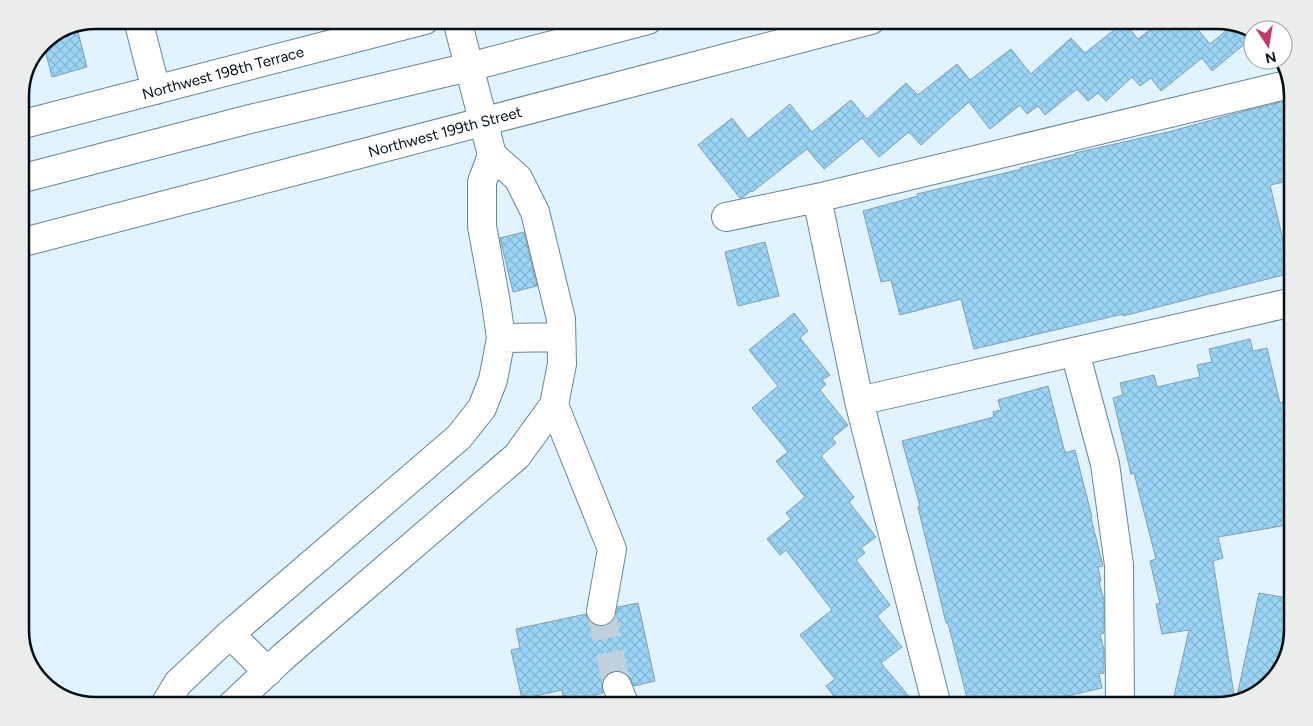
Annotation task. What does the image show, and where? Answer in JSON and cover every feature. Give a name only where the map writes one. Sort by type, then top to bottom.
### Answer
[{"type":"street","points":[[140,29],[156,90]]},
{"type":"street","name":"Northwest 198th Terrace","points":[[29,123],[390,29]]},
{"type":"street","points":[[241,697],[284,656],[517,456],[554,405],[562,364],[561,319],[535,212],[518,178],[492,155],[459,29]]},
{"type":"street","points":[[29,177],[250,119],[469,67],[614,29]]},
{"type":"street","name":"Northwest 199th Street","points":[[29,241],[837,29]]},
{"type":"street","points":[[726,217],[817,198],[1283,86]]},
{"type":"street","points":[[169,697],[178,683],[230,634],[459,437],[482,408],[493,380],[501,338],[482,226],[482,182],[492,155]]},
{"type":"street","points":[[817,198],[859,401],[935,697]]},
{"type":"street","points":[[859,401],[1075,352],[1284,311]]},
{"type":"street","points":[[501,338],[561,338]]},
{"type":"street","points":[[1075,352],[1104,464],[1119,565],[1120,697]]},
{"type":"street","points":[[554,405],[612,549],[601,610]]},
{"type":"street","points":[[230,634],[268,672]]},
{"type":"building","points":[[1115,29],[1130,29],[1138,39],[1151,29],[1198,29],[1210,44],[1228,29],[1243,34],[1243,45],[1212,71],[1202,58],[1161,91],[1151,78],[1140,86],[1132,77],[1106,101],[1098,93],[1088,101],[1077,89],[1045,115],[1038,106],[1027,114],[1020,105],[990,129],[969,102],[921,145],[909,132],[879,157],[862,138],[824,169],[807,149],[752,192],[740,198],[698,145],[732,118],[748,139],[790,104],[812,132],[851,100],[867,119],[906,83],[918,95],[957,64],[970,80],[1011,49],[1031,74],[1071,38],[1085,53]]},
{"type":"building","points":[[78,32],[87,67],[52,77],[45,51],[58,40]]},
{"type":"building","points":[[1284,101],[1284,182],[1270,185],[1284,244],[1284,275],[1123,316],[1123,314],[974,349],[961,299],[900,315],[891,280],[881,282],[863,211],[918,196],[917,194],[1022,169],[1020,168]]},
{"type":"building","points":[[524,232],[537,286],[513,292],[500,238]]},
{"type":"building","points":[[765,242],[779,296],[738,306],[725,252]]},
{"type":"building","points":[[794,313],[808,331],[800,338],[830,375],[822,380],[826,384],[820,390],[848,425],[832,438],[836,443],[821,456],[854,497],[849,502],[876,537],[861,548],[865,553],[856,560],[890,605],[877,616],[902,647],[881,663],[909,697],[835,697],[826,686],[835,679],[800,635],[832,610],[786,550],[780,555],[767,539],[791,519],[786,513],[805,497],[776,461],[788,452],[752,408],[778,386],[749,350]]},
{"type":"building","points":[[1250,339],[1253,351],[1267,348],[1280,403],[1284,401],[1284,526],[1218,537],[1223,558],[1213,561],[1234,695],[1226,697],[1178,697],[1174,696],[1189,630],[1162,634],[1156,604],[1160,604],[1150,561],[1156,559],[1134,473],[1131,474],[1113,398],[1123,395],[1120,383],[1154,375],[1157,387],[1200,377],[1197,365],[1212,362],[1209,349]]},
{"type":"building","points":[[1048,386],[1065,453],[1075,450],[1103,566],[1098,567],[1101,581],[1099,582],[1104,600],[1104,633],[1100,634],[1104,650],[1104,673],[1099,674],[1102,688],[1063,697],[967,697],[948,623],[946,623],[918,507],[920,506],[902,441],[994,417],[993,412],[1001,410],[998,400]]},
{"type":"building","points":[[1259,593],[1284,597],[1284,639],[1279,656],[1265,678],[1251,688],[1237,694]]},
{"type":"building","points":[[638,603],[655,681],[634,686],[626,673],[619,671],[611,672],[605,676],[602,683],[603,693],[595,695],[595,697],[563,697],[562,690],[531,697],[522,697],[511,650],[520,648],[516,629],[586,614],[591,623],[606,626],[613,621],[618,607]]},
{"type":"tunnel","points":[[601,611],[617,686]]}]
